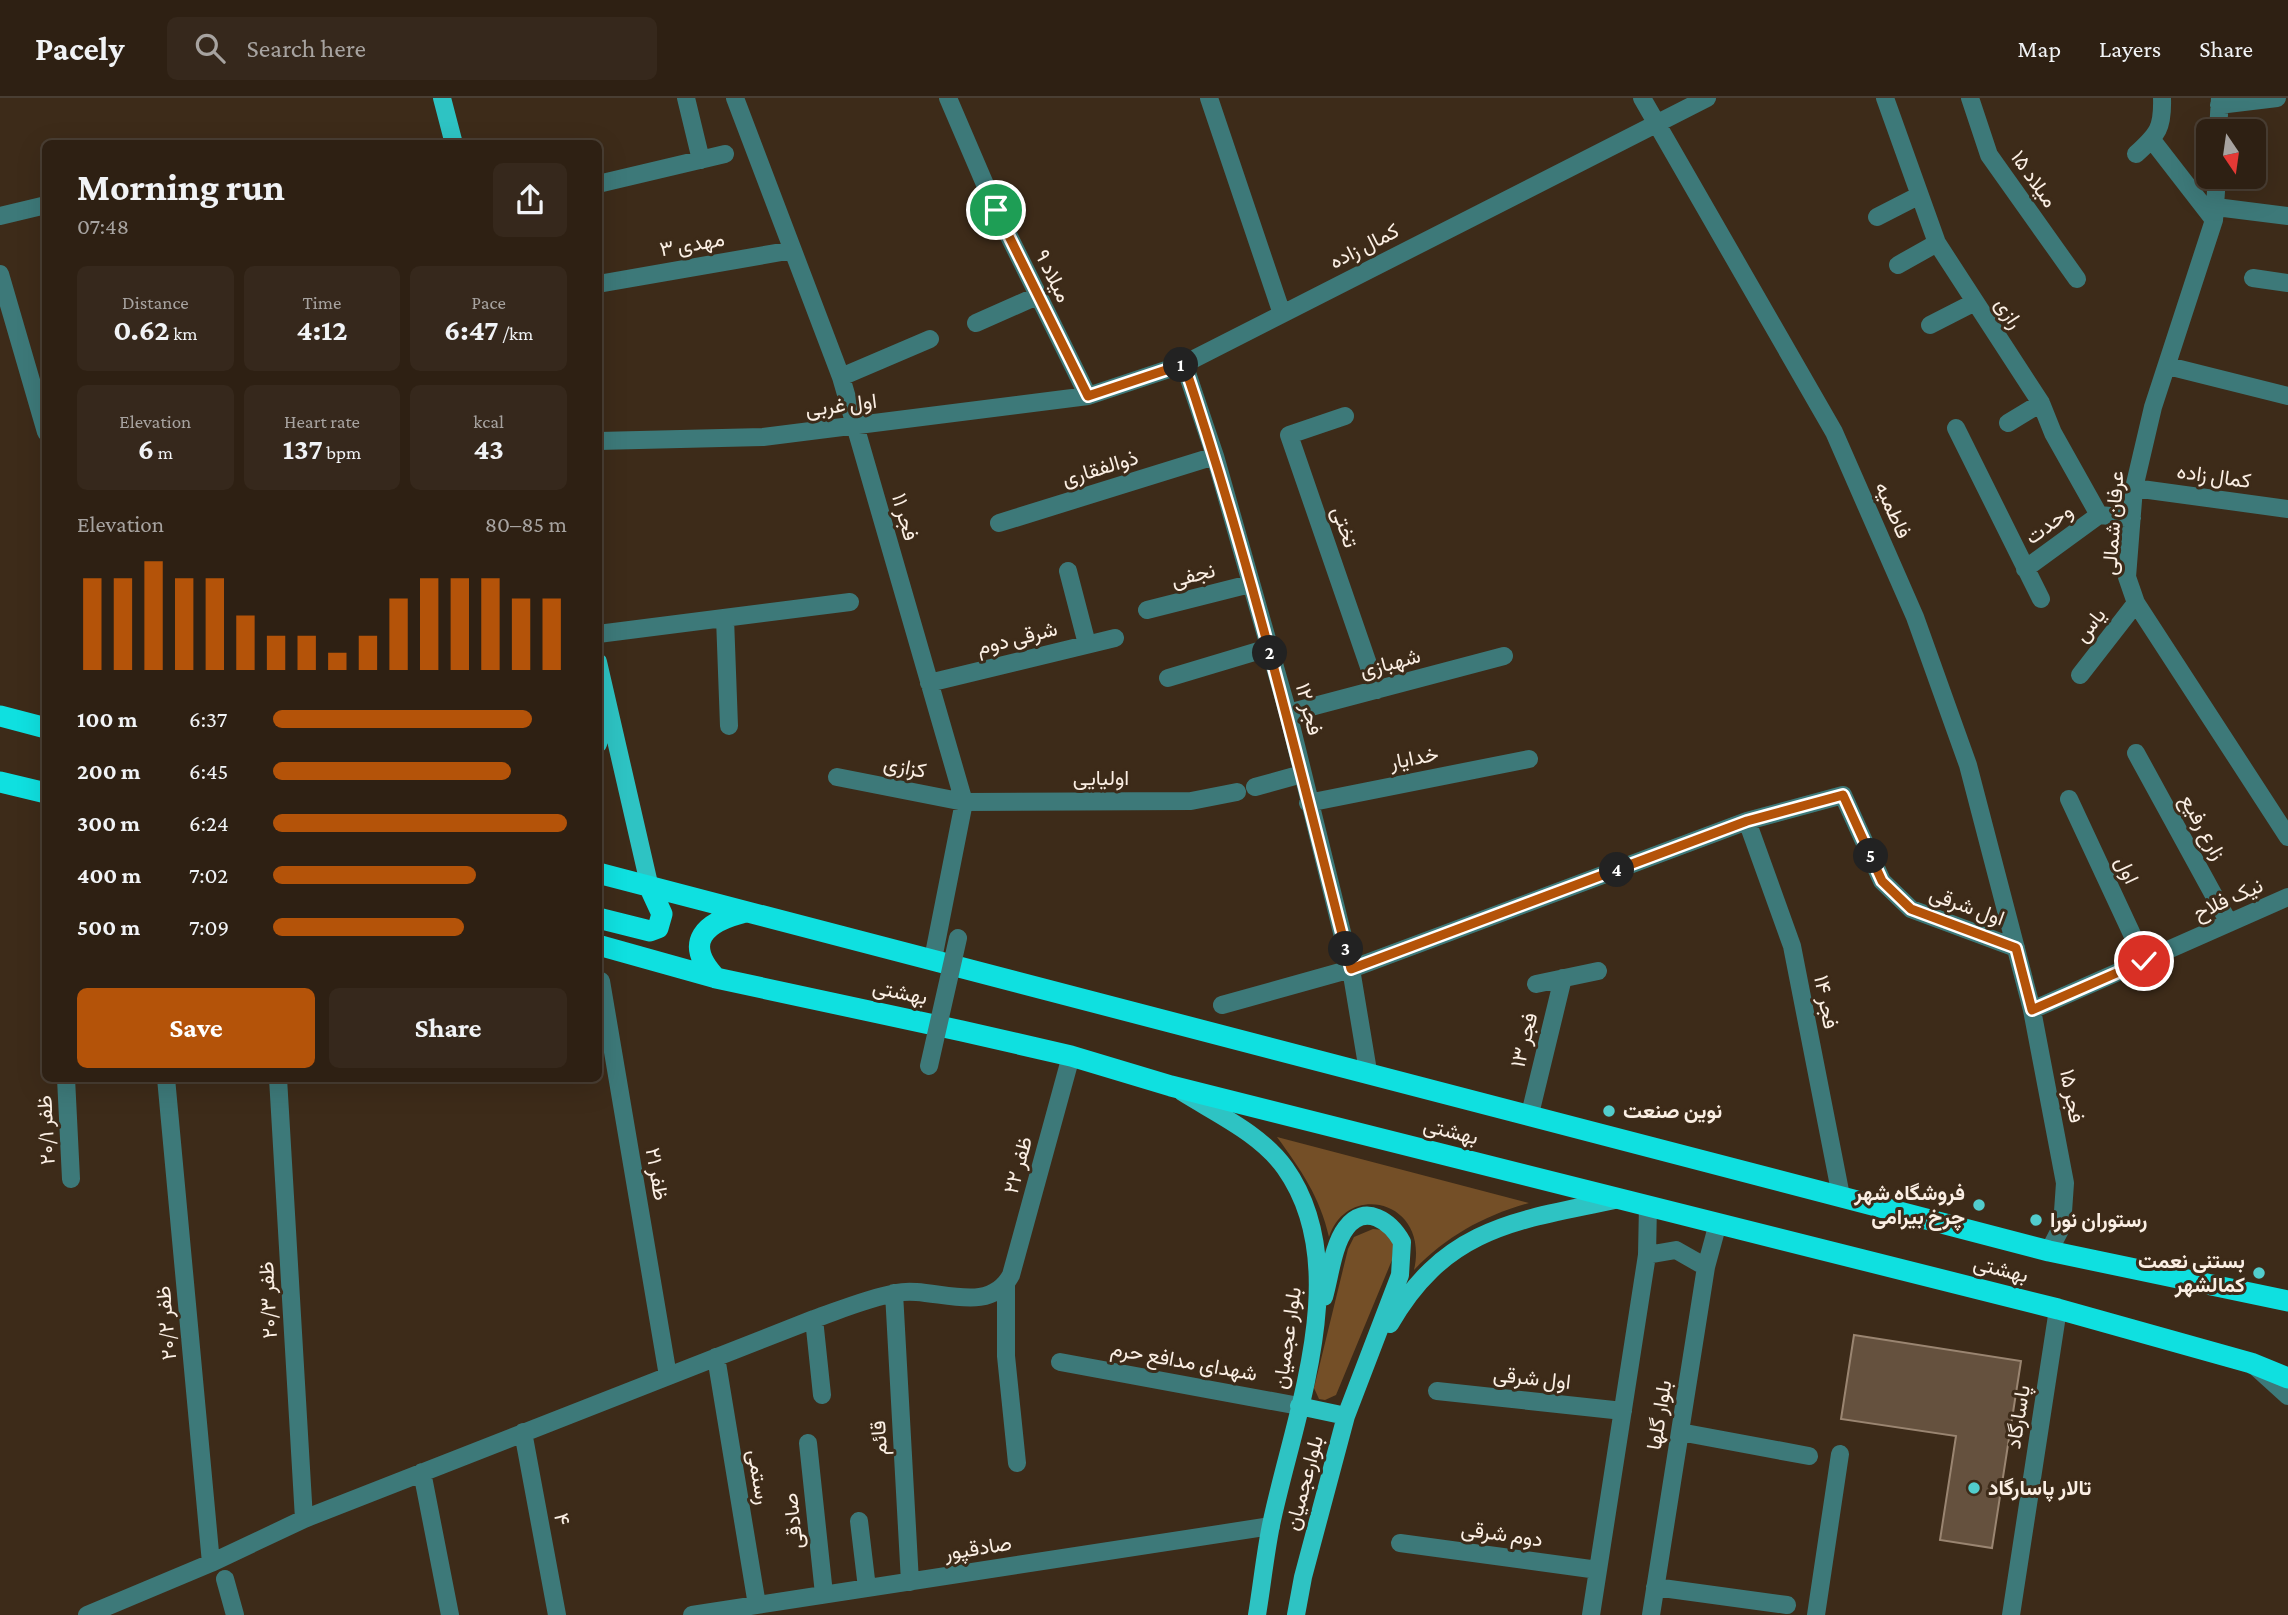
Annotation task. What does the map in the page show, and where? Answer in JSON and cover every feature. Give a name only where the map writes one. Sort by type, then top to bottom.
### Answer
[{"type":"highway","points":[[0,716],[42,727]]},
{"type":"highway","points":[[0,782],[42,792]]},
{"type":"highway","name":"بهشتی","points":[[602,874],[1368,1071],[2049,1251],[2288,1301]]},
{"type":"highway","points":[[602,919],[650,931],[658,928],[662,923],[662,914],[650,888]]},
{"type":"highway","points":[[716,978],[704,965],[699,954],[701,938],[710,926],[723,917],[745,912]]},
{"type":"highway","name":"بهشتی","points":[[602,945],[716,978],[1071,1056],[1171,1086],[2058,1309],[2251,1363],[2288,1378]]},
{"type":"main road","points":[[442,98],[453,140]]},
{"type":"main road","points":[[602,675],[650,888]]},
{"type":"main road","points":[[602,727],[609,698]]},
{"type":"main road","name":"بلوار عجمیان","points":[[1171,1086],[1260,1142],[1285,1168],[1307,1214],[1314,1239],[1318,1290],[1312,1344],[1271,1526],[1257,1615]]},
{"type":"main road","points":[[1366,1366],[1404,1301],[1430,1270],[1451,1252],[1480,1234],[1514,1222],[1621,1199]]},
{"type":"main road","points":[[1312,1344],[1346,1227],[1360,1217],[1372,1215],[1384,1220],[1402,1242],[1403,1254],[1400,1275],[1366,1366]]},
{"type":"main road","name":"بلوارعجمیان","points":[[1296,1615],[1303,1577],[1346,1416],[1366,1366]]},
{"type":"main road","points":[[1299,1406],[1346,1416]]},
{"type":"street","points":[[686,98],[701,160]]},
{"type":"street","name":"فجر ۱۱","points":[[735,98],[841,377],[964,802],[933,959]]},
{"type":"street","name":"میلاد ۹","points":[[948,98],[1037,296],[1088,396]]},
{"type":"street","points":[[1209,98],[1282,314]]},
{"type":"street","points":[[1642,98],[1655,122]]},
{"type":"street","name":"کمال زاده","points":[[1088,396],[1184,364],[1655,122],[1707,98]]},
{"type":"street","name":"رازی","points":[[1885,98],[1937,243],[2041,403],[2053,433],[2099,515]]},
{"type":"street","name":"میلاد ۱۵","points":[[1970,98],[1989,155],[2077,279]]},
{"type":"street","points":[[2136,154],[2152,139],[2163,122],[2162,98]]},
{"type":"street","points":[[2219,119],[2220,101],[2277,98]]},
{"type":"street","name":"فاطمیه","points":[[1655,122],[1834,432],[1845,456],[1915,617],[1968,765],[2016,948]]},
{"type":"street","points":[[2152,139],[2215,214],[2288,216]]},
{"type":"street","points":[[602,183],[725,153]]},
{"type":"street","name":"عرفان شمالی","points":[[2216,189],[2215,214],[2153,407],[2134,488],[2127,577],[2136,603],[2288,838]]},
{"type":"street","points":[[1877,217],[1918,196]]},
{"type":"street","points":[[0,216],[42,206]]},
{"type":"street","points":[[1898,265],[1937,243]]},
{"type":"street","name":"مهدی ۳","points":[[602,283],[793,250]]},
{"type":"street","points":[[0,274],[5,307],[42,420]]},
{"type":"street","points":[[2253,278],[2288,283]]},
{"type":"street","points":[[976,323],[1037,296]]},
{"type":"street","points":[[1930,325],[1975,302]]},
{"type":"street","points":[[841,377],[930,339]]},
{"type":"street","name":"فجر ۱۲","points":[[1184,364],[1215,456],[1288,713],[1351,969],[1368,1071]]},
{"type":"street","points":[[2168,366],[2288,396]]},
{"type":"street","name":"اول غربی","points":[[602,441],[762,437],[1088,396]]},
{"type":"street","points":[[2008,423],[2041,403]]},
{"type":"street","name":"تختی","points":[[1345,416],[1289,435],[1377,690]]},
{"type":"street","points":[[1956,428],[2041,599]]},
{"type":"street","name":"ذوالفقاری","points":[[999,523],[1215,456]]},
{"type":"street","name":"کمال زاده","points":[[2134,488],[2288,509]]},
{"type":"street","points":[[2099,515],[2132,518]]},
{"type":"street","name":"وحدت","points":[[2025,569],[2099,515]]},
{"type":"street","points":[[1068,571],[1087,645]]},
{"type":"street","name":"نجفی","points":[[1147,610],[1250,584]]},
{"type":"street","points":[[602,633],[850,602]]},
{"type":"street","name":"یاس","points":[[2080,675],[2136,603]]},
{"type":"street","points":[[725,618],[729,726]]},
{"type":"street","name":"شرقی دوم","points":[[929,683],[1115,638]]},
{"type":"street","points":[[1168,678],[1268,648]]},
{"type":"street","name":"شهبازی","points":[[1288,713],[1504,656]]},
{"type":"street","name":"زارع رفیع","points":[[2136,753],[2230,923]]},
{"type":"street","name":"خدایار","points":[[1308,803],[1529,759]]},
{"type":"street","points":[[1255,787],[1302,774]]},
{"type":"street","name":"کزازی","points":[[837,777],[964,802]]},
{"type":"street","name":"اولیایی","points":[[964,802],[1191,801],[1237,792]]},
{"type":"street","name":"اول شرقی","points":[[1747,821],[1843,795],[1882,881],[1911,909],[2016,948]]},
{"type":"street","name":"اول","points":[[2069,799],[2144,961]]},
{"type":"street","points":[[1222,1005],[1351,969],[1747,821]]},
{"type":"street","name":"فجر ۱۴","points":[[1747,821],[1792,946],[1841,1196]]},
{"type":"street","name":"نیک فلاح","points":[[2032,1010],[2288,897]]},
{"type":"street","points":[[929,1066],[958,938]]},
{"type":"street","name":"فجر ۱۵","points":[[2016,948],[2032,1010],[2065,1183],[2062,1226],[2049,1251]]},
{"type":"street","points":[[1536,984],[1598,971]]},
{"type":"street","name":"فجر ۱۳","points":[[1530,1114],[1563,978]]},
{"type":"street","name":"ظفر ۲۱","points":[[602,987],[668,1376]]},
{"type":"street","name":"ظفر ۲۲","points":[[1017,1463],[1006,1356],[1006,1284],[1071,1056]]},
{"type":"street","name":"ظفر ۲۰/۱","points":[[66,1082],[71,1179]]},
{"type":"street","name":"ظفر ۲۰/۲","points":[[166,1082],[211,1563]]},
{"type":"street","name":"ظفر ۲۰/۳","points":[[278,1082],[304,1519]]},
{"type":"street","name":"بلوار گلها","points":[[1591,1615],[1647,1255],[1647,1205]]},
{"type":"street","name":"بلوار گلها","points":[[1651,1615],[1706,1267],[1718,1223]]},
{"type":"street","points":[[1647,1255],[1676,1250],[1706,1267]]},
{"type":"street","points":[[87,1615],[211,1563],[304,1519],[814,1319],[894,1293],[970,1298],[985,1296],[1006,1284]]},
{"type":"street","name":"قائم","points":[[894,1293],[910,1582]]},
{"type":"street","name":"پاسارگاد","points":[[2011,1615],[2058,1309]]},
{"type":"street","points":[[814,1319],[822,1395]]},
{"type":"street","name":"رستمی","points":[[716,1357],[757,1605]]},
{"type":"street","name":"شهدای مدافع حرم","points":[[1060,1362],[1299,1406]]},
{"type":"street","points":[[2251,1363],[2288,1396]]},
{"type":"street","name":"اول شرقی","points":[[1437,1391],[1623,1411]]},
{"type":"street","name":"۴","points":[[523,1432],[557,1615]]},
{"type":"street","points":[[1680,1432],[1809,1456]]},
{"type":"street","name":"صادقی","points":[[808,1443],[824,1594]]},
{"type":"street","points":[[1816,1615],[1840,1454]]},
{"type":"street","points":[[422,1472],[450,1615]]},
{"type":"street","points":[[859,1521],[867,1588]]},
{"type":"street","name":"صادقپور","points":[[692,1615],[757,1605],[801,1607],[824,1594],[1271,1526]]},
{"type":"street","name":"دوم شرقی","points":[[1399,1543],[1598,1570]]},
{"type":"street","points":[[225,1578],[234,1615]]},
{"type":"street","points":[[1655,1587],[1787,1605]]},
{"type":"shaded area","points":[[1277,1137],[1529,1203],[1496,1214],[1453,1237],[1414,1270],[1416,1246],[1410,1227],[1399,1214],[1384,1206],[1368,1204],[1352,1209],[1338,1219],[1329,1237],[1309,1184]]},
{"type":"shaded area","points":[[1373,1229],[1384,1230],[1394,1242],[1392,1260],[1336,1395],[1325,1400],[1319,1399],[1314,1388],[1348,1249],[1354,1237]]},
{"type":"building","name":"تالار پاسارگاد","points":[[1854,1335],[2021,1361],[1992,1548],[1940,1540],[1956,1436],[1841,1419]]},
{"type":"place","name":"نوین صنعت","points":[[1609,1111]]},
{"type":"place","name":"فروشگاه شهر چرخ بیرامی","points":[[1979,1205]]},
{"type":"place","name":"رستوران نورا","points":[[2036,1220]]},
{"type":"place","name":"بستنی نعمت کمالشهر","points":[[2259,1273]]},
{"type":"place","name":"تالار پاسارگاد","points":[[1974,1488]]},
{"type":"route","points":[[996,210],[1088,396],[1184,364],[1215,456],[1288,713],[1351,969],[1747,821],[1843,795],[1882,881],[1911,909],[2016,948],[2032,1010],[2144,961]]}]
